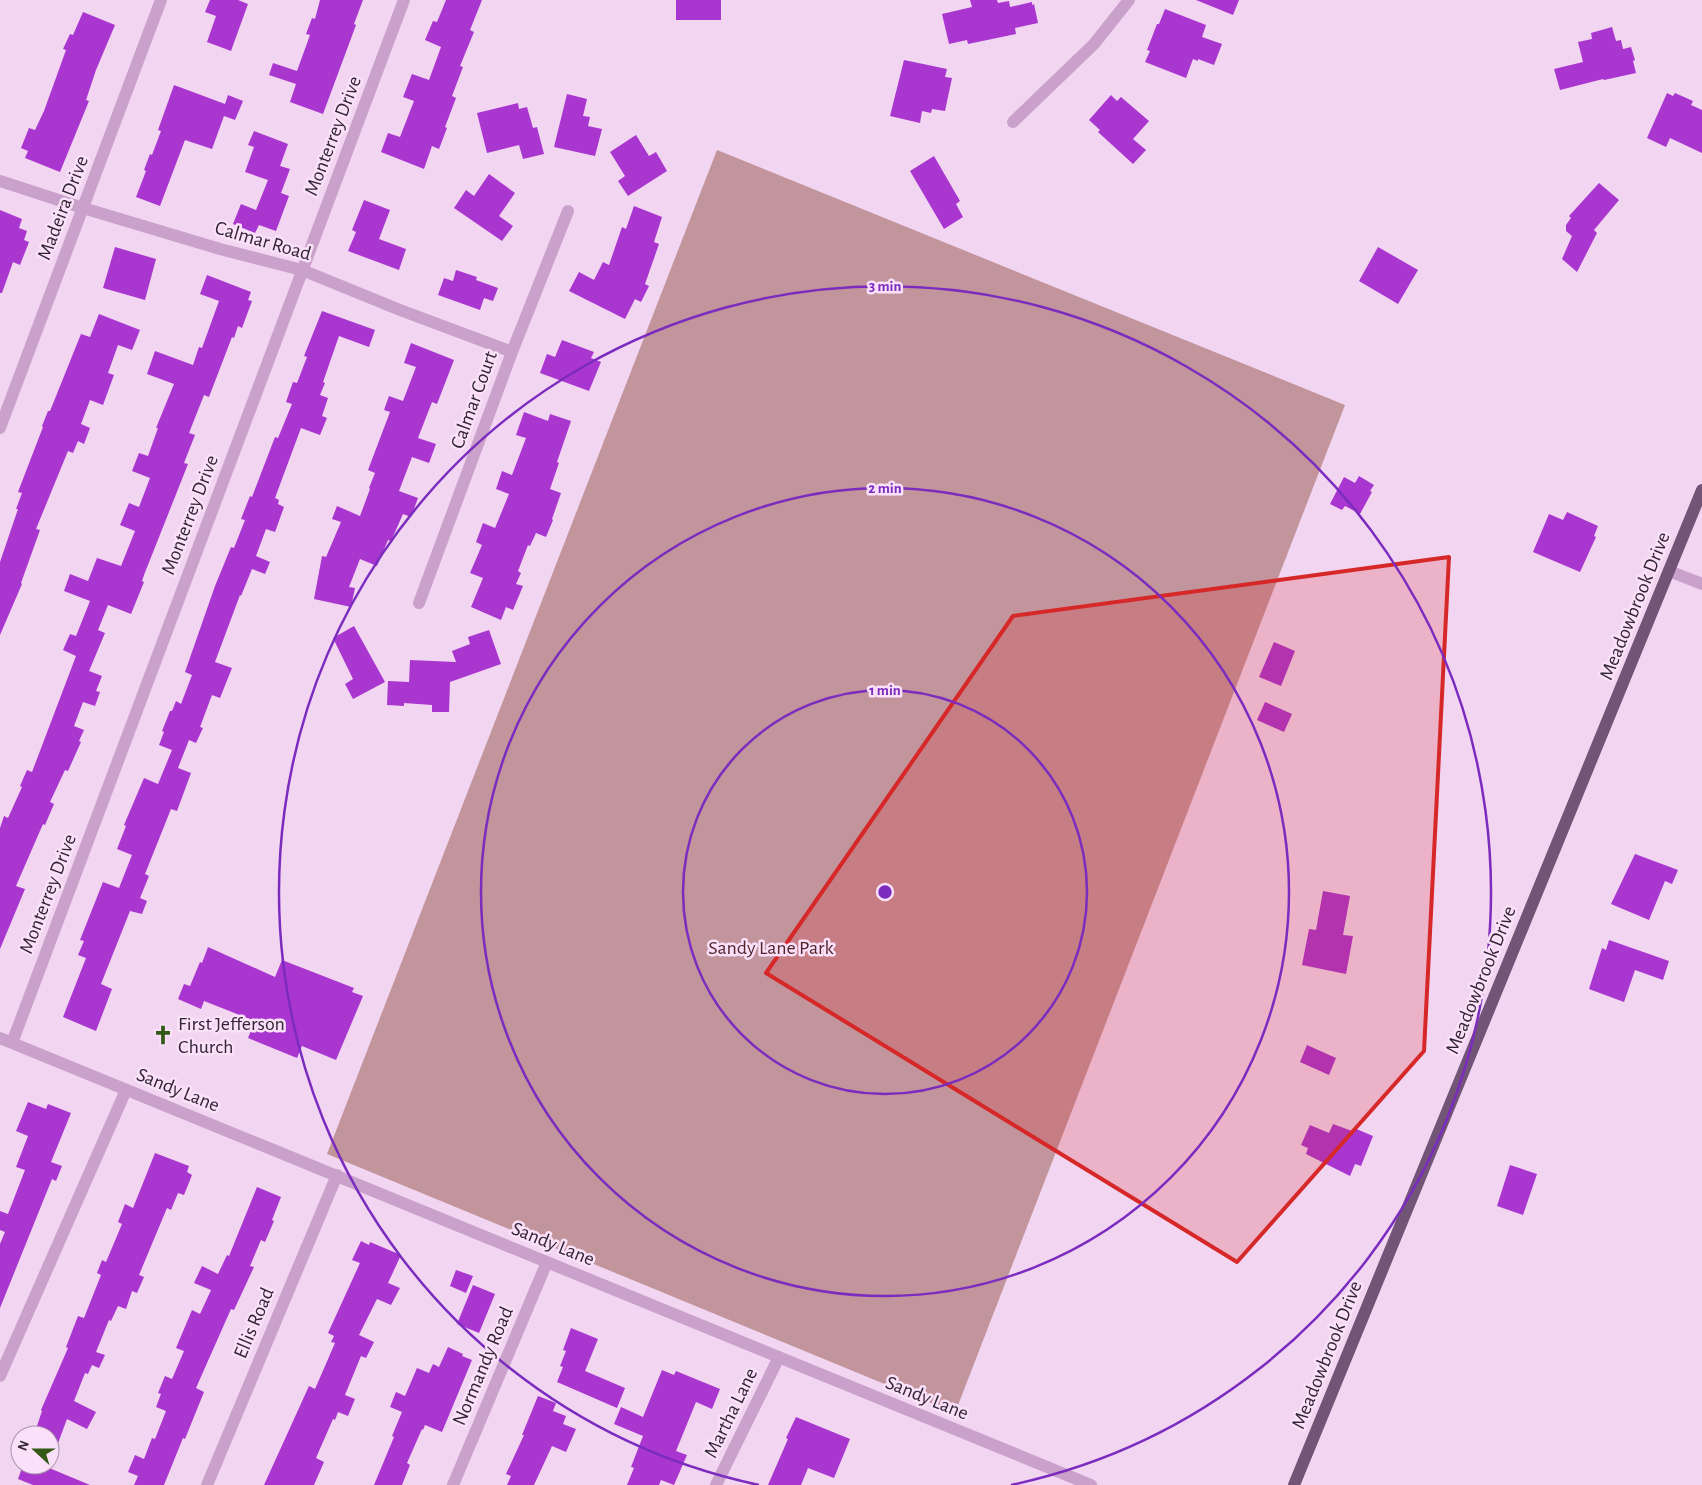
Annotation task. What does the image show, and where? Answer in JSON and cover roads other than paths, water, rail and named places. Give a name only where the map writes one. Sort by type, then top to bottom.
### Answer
[{"type":"main road","name":"Meadowbrook Drive","points":[[1294,1485],[1702,490]]},
{"type":"street","name":"Madeira Drive","points":[[0,428],[161,0]]},
{"type":"street","name":"Monterrey Drive","points":[[6,1040],[404,0]]},
{"type":"street","points":[[1013,122],[1094,44],[1128,0]]},
{"type":"street","name":"Calmar Road","points":[[0,181],[220,249],[302,270],[400,310],[512,352]]},
{"type":"street","name":"Calmar Court","points":[[420,603],[512,352],[568,211]]},
{"type":"street","points":[[1669,571],[1702,584]]},
{"type":"street","name":"Sandy Lane","points":[[6,1040],[1090,1485]]},
{"type":"street","points":[[0,1376],[126,1090]]},
{"type":"street","name":"Ellis Road","points":[[206,1485],[336,1175]]},
{"type":"street","name":"Normandy Road","points":[[453,1485],[547,1262]]},
{"type":"street","name":"Martha Lane","points":[[716,1485],[779,1357]]},
{"type":"place","name":"First Jefferson Church","points":[[163,1035]]},
{"type":"park label","name":"Sandy Lane Park","points":[[771,948]]}]
